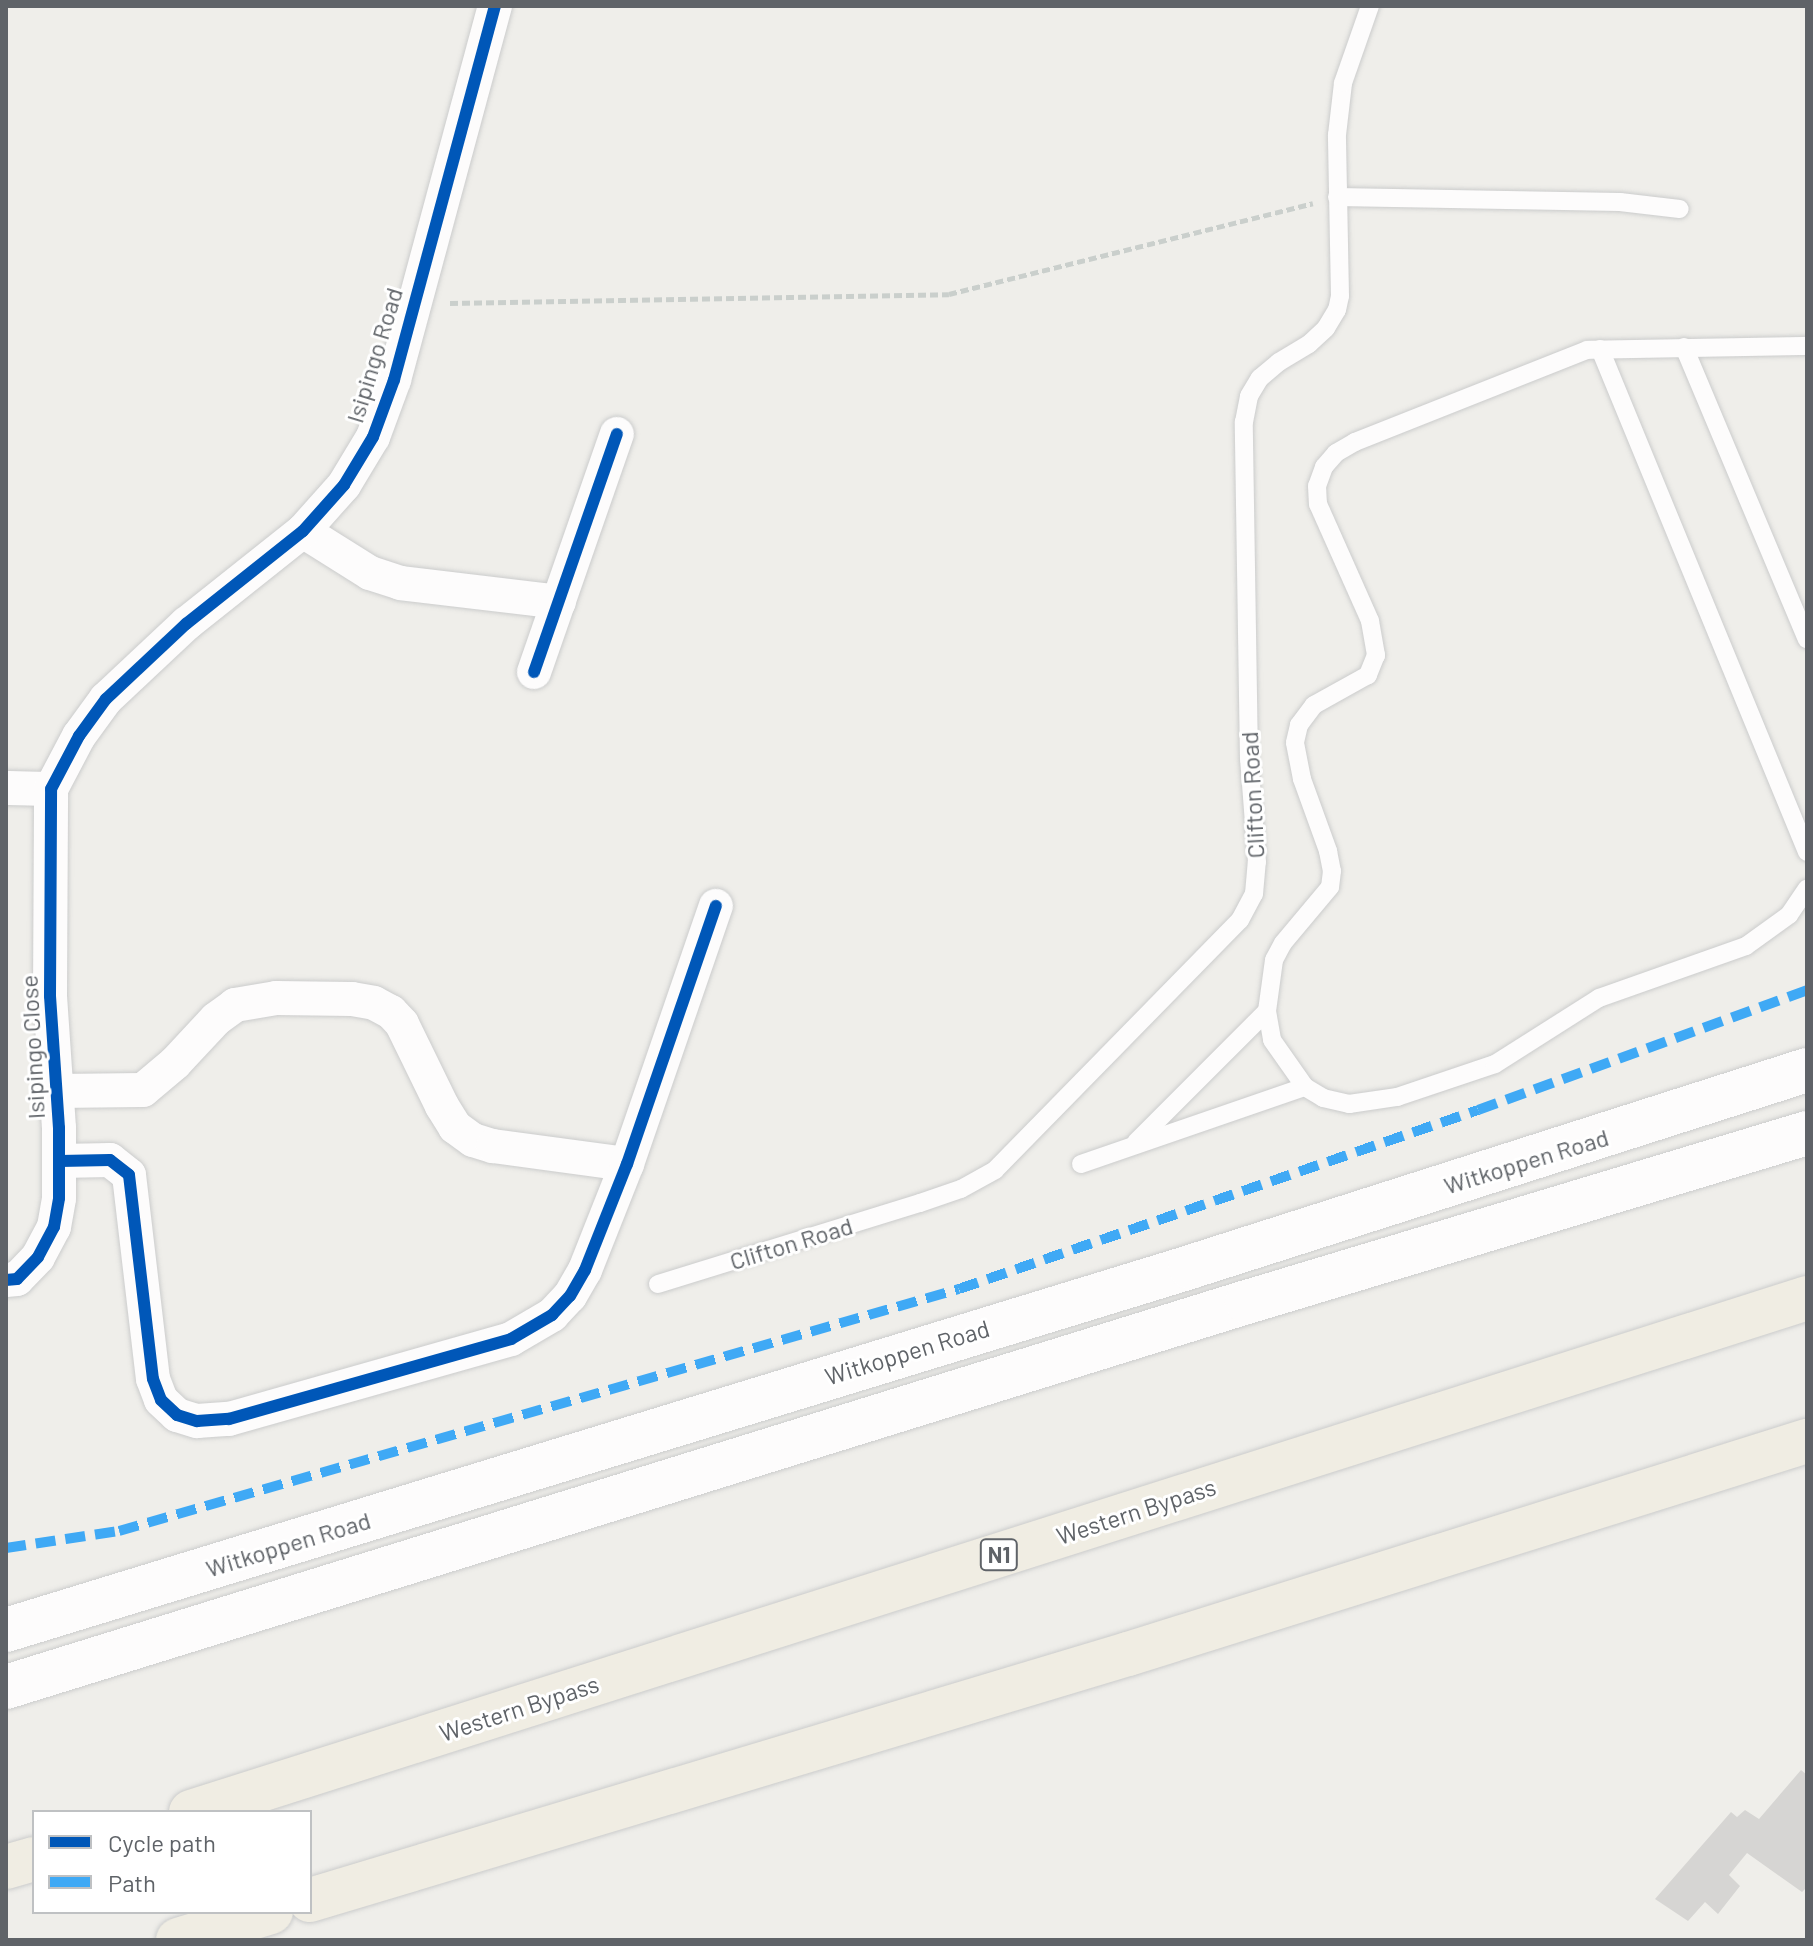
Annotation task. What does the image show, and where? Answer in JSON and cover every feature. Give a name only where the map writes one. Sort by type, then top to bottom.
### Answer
[{"type":"highway","name":"Western Bypass","points":[[197,1810],[1807,1298]]},
{"type":"highway","points":[[312,1899],[1128,1654],[1807,1441]]},
{"type":"highway","points":[[6,1867],[32,1860]]},
{"type":"highway","points":[[178,1940],[264,1914]]},
{"type":"main road","name":"Witkoppen Road","points":[[6,1630],[1190,1267],[1807,1070]]},
{"type":"main road","points":[[6,1687],[1247,1302],[1807,1133]]},
{"type":"street","name":"Isipingo Road","points":[[51,789],[79,736],[106,699],[186,624],[303,531],[344,485],[373,437],[394,380],[495,6]]},
{"type":"street","points":[[534,672],[617,434]]},
{"type":"street","points":[[303,531],[370,573],[400,583],[559,602]]},
{"type":"street","points":[[6,788],[51,789]]},
{"type":"street","name":"Isipingo Close","points":[[6,1280],[17,1279],[38,1257],[54,1227],[60,1161],[50,996],[51,789]]},
{"type":"street","points":[[60,1161],[110,1160],[129,1175],[153,1379],[161,1400],[177,1415],[197,1421],[229,1419],[511,1339],[532,1329],[570,1296],[585,1270],[627,1164],[716,906]]},
{"type":"street","points":[[57,1091],[143,1090],[175,1063],[216,1019],[235,1005],[276,998],[352,999],[374,1003],[391,1012],[411,1041],[455,1127],[473,1140],[493,1146],[627,1164]]},
{"type":"lane","name":"Clifton Road","points":[[658,1284],[920,1203],[961,1189],[995,1170],[1240,920],[1254,894],[1257,862],[1249,759],[1244,422],[1249,396],[1260,378],[1309,344],[1326,328],[1337,310],[1340,296],[1337,135],[1343,83],[1370,6]]},
{"type":"lane","points":[[1337,197],[1620,202],[1680,209]]},
{"type":"lane","points":[[1807,346],[1600,349],[1559,358],[1355,442],[1336,453],[1324,467],[1317,486],[1318,504],[1370,621],[1376,655],[1368,675],[1314,705],[1299,725],[1295,743],[1302,779],[1332,871],[1330,887],[1283,943],[1274,960],[1267,1011],[1272,1040],[1305,1087],[1323,1098],[1349,1104],[1371,1103],[1495,1064],[1599,998],[1746,946],[1789,915],[1807,888]]},
{"type":"lane","points":[[1684,347],[1807,639]]},
{"type":"lane","points":[[1600,349],[1807,852]]},
{"type":"lane","points":[[1131,1147],[1267,1011]]},
{"type":"lane","points":[[1081,1164],[1305,1087]]},
{"type":"path","points":[[414,304],[949,294],[1337,197]]},
{"type":"building","points":[[1801,1770],[1807,1775],[1807,1887],[1802,1892],[1747,1853],[1729,1875],[1740,1886],[1718,1914],[1705,1902],[1688,1921],[1655,1899],[1731,1812],[1737,1817],[1745,1810],[1759,1819]]},
{"type":"marked path","points":[[6,1548],[119,1531],[959,1289],[1478,1110],[1807,990]]},
{"type":"cycle path","points":[[6,1280],[17,1279],[38,1257],[54,1227],[59,1198],[59,1128],[50,996],[51,789],[79,736],[106,699],[186,624],[303,531],[344,485],[373,437],[394,380],[495,6]]},
{"type":"cycle path","points":[[534,672],[617,434]]},
{"type":"cycle path","points":[[60,1161],[110,1160],[129,1175],[153,1379],[161,1400],[177,1415],[197,1421],[229,1419],[511,1339],[552,1315],[570,1296],[585,1270],[627,1164],[716,906]]}]
